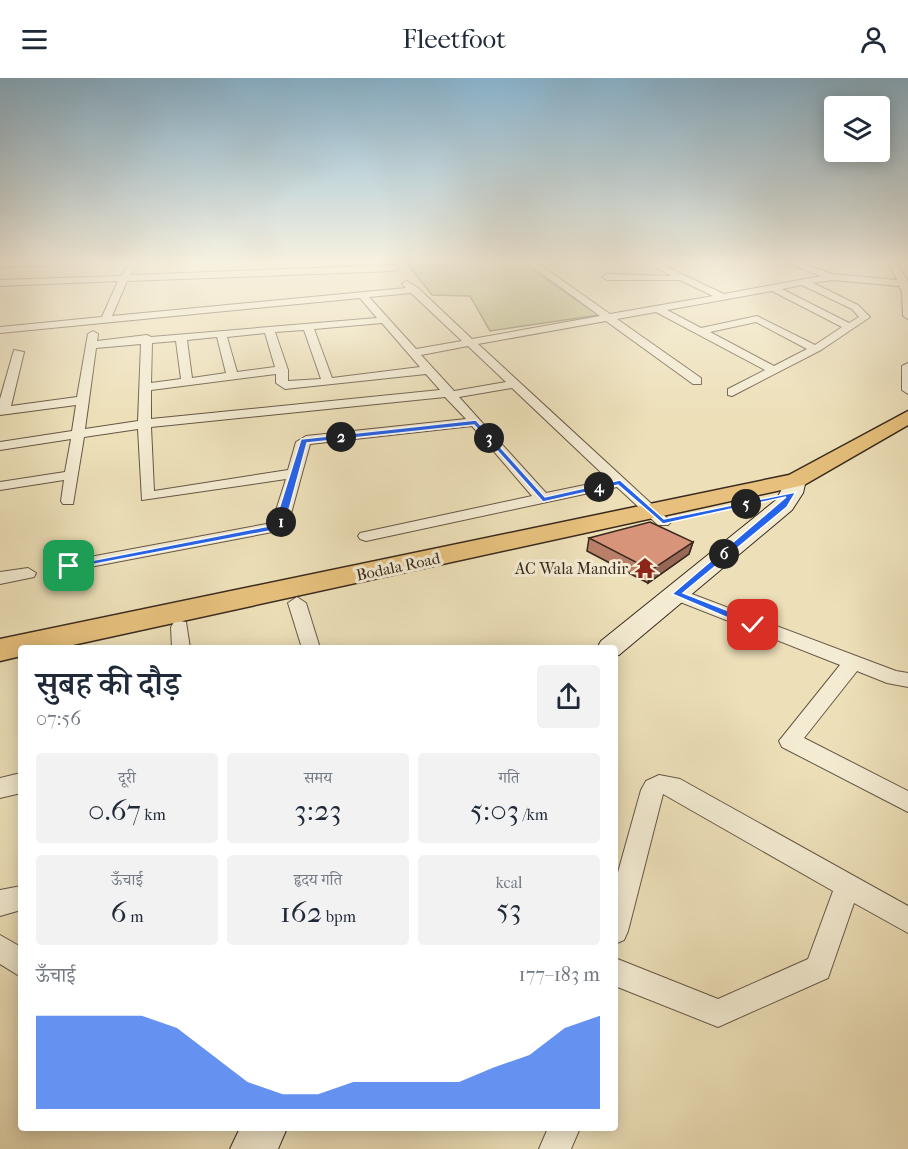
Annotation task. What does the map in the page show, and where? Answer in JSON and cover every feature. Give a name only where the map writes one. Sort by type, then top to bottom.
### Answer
[{"type":"main road","name":"Bodala Road","points":[[25,645],[795,487],[907,421]]},
{"type":"main road","name":"Bodala Road","points":[[108,645],[181,637],[297,603],[657,517]]},
{"type":"main road","name":"Bodala Road","points":[[0,650],[18,646]]},
{"type":"main road","points":[[0,666],[18,662]]},
{"type":"street","points":[[68,501],[91,345],[105,312]]},
{"type":"street","points":[[0,330],[184,312]]},
{"type":"street","points":[[378,312],[543,499]]},
{"type":"street","points":[[439,312],[657,517]]},
{"type":"street","points":[[598,312],[697,381]]},
{"type":"street","points":[[413,352],[633,312]]},
{"type":"street","points":[[664,312],[775,371]]},
{"type":"street","points":[[820,312],[850,327]]},
{"type":"street","points":[[732,392],[815,349],[865,317],[862,312]]},
{"type":"street","points":[[701,331],[757,319],[815,349]]},
{"type":"street","points":[[91,345],[147,338],[386,320]]},
{"type":"street","points":[[308,326],[328,382]]},
{"type":"street","points":[[25,328],[14,352],[2,411],[83,400]]},
{"type":"street","points":[[269,329],[282,370],[282,383],[285,385],[428,370]]},
{"type":"street","points":[[221,333],[232,376]]},
{"type":"street","points":[[180,336],[187,382]]},
{"type":"street","points":[[147,338],[144,424],[147,497],[294,473]]},
{"type":"street","points":[[908,366],[908,390]]},
{"type":"street","points":[[145,387],[282,370]]},
{"type":"street","points":[[0,446],[144,424],[449,394],[515,384]]},
{"type":"street","points":[[69,566],[277,527],[281,521],[303,442],[306,440],[476,422]]},
{"type":"street","points":[[0,486],[71,475]]},
{"type":"street","points":[[366,536],[620,482]]},
{"type":"street","points":[[614,645],[784,505],[795,487]]},
{"type":"street","points":[[0,578],[28,573]]},
{"type":"street","points":[[676,594],[806,646],[894,678],[908,680]]},
{"type":"street","points":[[297,603],[310,645]]},
{"type":"street","points":[[853,662],[790,741],[908,802]]},
{"type":"street","points":[[0,788],[18,784]]},
{"type":"street","points":[[618,919],[652,789],[656,785],[672,786],[908,920]]},
{"type":"street","points":[[618,973],[718,1013],[818,968],[848,884]]},
{"type":"street","points":[[0,903],[18,899]]},
{"type":"street","points":[[0,948],[18,961]]},
{"type":"street","points":[[555,1149],[563,1131]]},
{"type":"green space","points":[[479,312],[595,312],[599,315],[490,331]]},
{"type":"building","points":[[650,522],[693,542],[651,570],[589,538]]},
{"type":"place","name":"AC Wala Mandir","points":[[645,568]]},
{"type":"route","points":[[69,566],[271,530],[277,527],[281,521],[304,441],[476,422],[543,499],[620,482],[663,522],[793,493],[784,505],[676,594],[753,625]]}]
